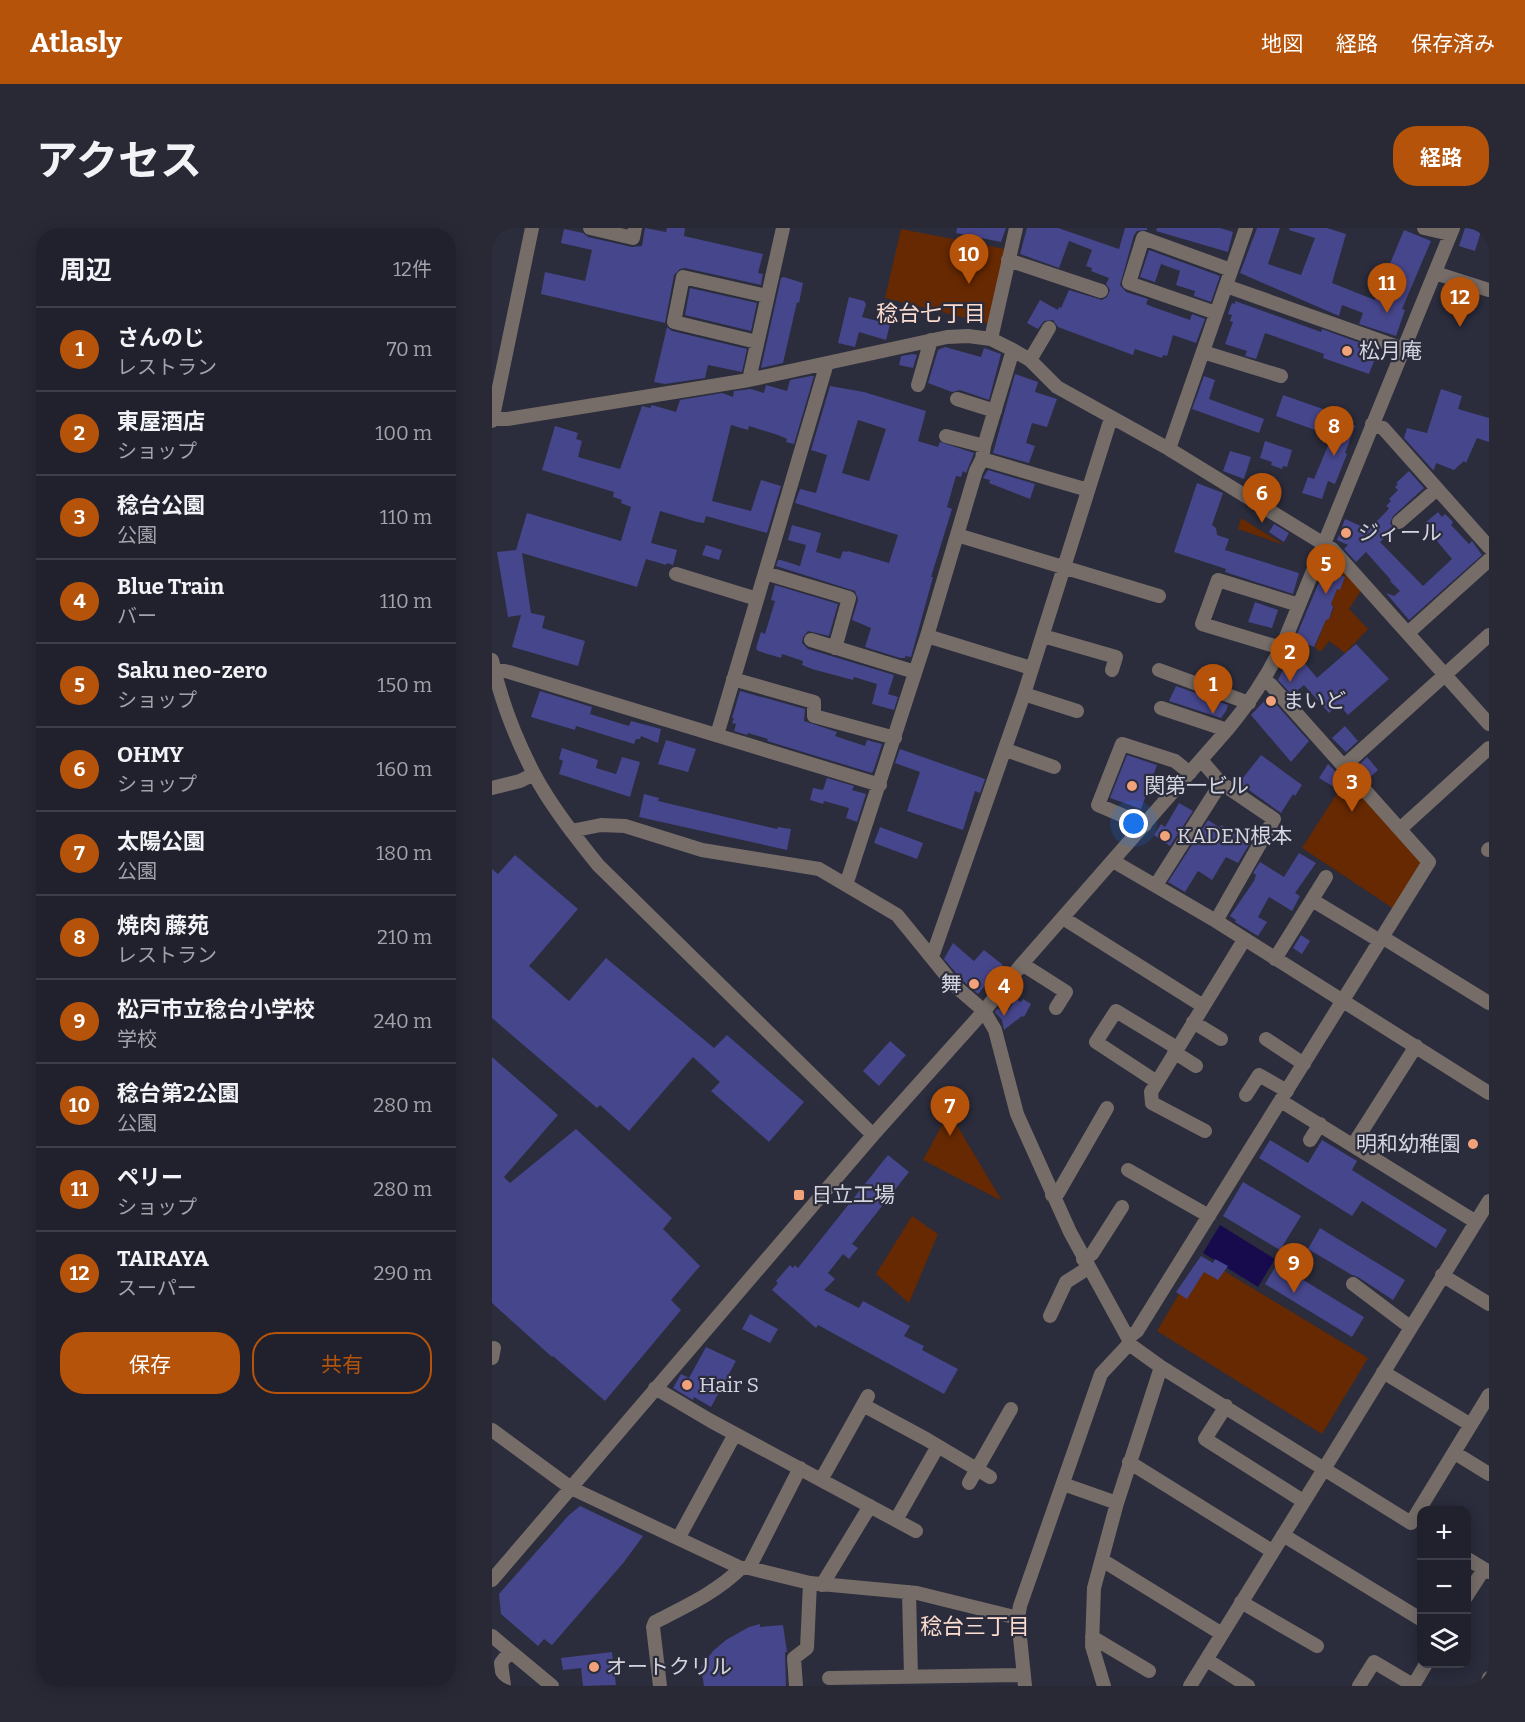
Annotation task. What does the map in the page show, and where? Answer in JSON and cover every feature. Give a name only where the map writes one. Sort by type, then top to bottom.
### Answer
[{"type":"street","points":[[532,228],[492,420],[748,380],[931,340],[968,336],[991,339],[1030,360],[1057,387],[1170,449],[1332,549],[1489,724]]},
{"type":"street","points":[[590,228],[633,238],[635,228]]},
{"type":"street","points":[[748,380],[783,228]]},
{"type":"street","points":[[991,339],[1016,228]]},
{"type":"street","points":[[1170,449],[1246,228]]},
{"type":"street","points":[[493,1576],[1249,703],[1281,648],[1451,231],[1424,228]]},
{"type":"street","points":[[1216,313],[1129,283],[1143,238],[1231,270]]},
{"type":"street","points":[[1008,260],[1101,291]]},
{"type":"street","points":[[1435,273],[1489,290]]},
{"type":"street","points":[[757,342],[674,322],[684,277],[767,296]]},
{"type":"street","points":[[1226,286],[1404,349]]},
{"type":"street","points":[[1030,360],[1049,328]]},
{"type":"street","points":[[918,385],[931,340]]},
{"type":"street","points":[[846,885],[927,636],[1013,350]]},
{"type":"street","points":[[1203,352],[1281,376]]},
{"type":"street","points":[[717,735],[828,363]]},
{"type":"street","points":[[957,399],[995,411]]},
{"type":"street","points":[[932,957],[1006,750],[1111,418]]},
{"type":"street","points":[[1372,424],[1383,428],[1489,547]]},
{"type":"street","points":[[946,436],[983,453],[1088,490]]},
{"type":"street","points":[[1400,522],[1437,489]]},
{"type":"street","points":[[957,535],[1158,596]]},
{"type":"street","points":[[1408,632],[1489,560]]},
{"type":"street","points":[[765,573],[849,598],[835,648]]},
{"type":"street","points":[[676,574],[757,599]]},
{"type":"street","points":[[1281,648],[1202,624],[1218,580],[1299,605]]},
{"type":"street","points":[[1344,766],[1489,635]]},
{"type":"street","points":[[927,636],[1031,668]]},
{"type":"street","points":[[1043,636],[1116,657]]},
{"type":"street","points":[[811,640],[915,672]]},
{"type":"street","points":[[493,664],[509,672],[880,785]]},
{"type":"street","points":[[493,664],[504,700],[534,774],[571,831],[598,866],[873,1136]]},
{"type":"street","points":[[1159,670],[1249,703]]},
{"type":"street","points":[[733,679],[814,702],[814,716],[895,738]]},
{"type":"street","points":[[829,1678],[891,1682],[911,1677],[1025,1681],[1018,1618],[1020,1606],[1101,1374],[1137,1331],[1429,862],[1264,680]]},
{"type":"street","points":[[1024,694],[1077,711]]},
{"type":"street","points":[[1161,708],[1227,730]]},
{"type":"street","points":[[1145,825],[1098,805],[1122,744],[1175,761],[1190,773]]},
{"type":"street","points":[[1400,829],[1489,748]]},
{"type":"street","points":[[1006,750],[1054,767]]},
{"type":"street","points":[[1202,760],[1221,783],[1274,819],[1216,921]]},
{"type":"street","points":[[492,788],[520,781],[534,774]]},
{"type":"street","points":[[1156,885],[1221,783]]},
{"type":"street","points":[[571,831],[601,825],[625,826],[702,850],[819,869],[897,915],[954,985],[984,1011],[995,1030],[1017,1114],[1052,1195],[1128,1341],[1161,1367],[1416,1526],[1489,1395]]},
{"type":"street","points":[[1113,861],[1216,921],[1489,1093]]},
{"type":"street","points":[[1275,959],[1326,876]]},
{"type":"street","points":[[1312,900],[1489,1003]]},
{"type":"street","points":[[1063,918],[1203,1006]]},
{"type":"street","points":[[1205,1131],[1152,1103],[1151,1092],[1244,940]]},
{"type":"street","points":[[1022,964],[1066,992],[1056,1008]]},
{"type":"street","points":[[1157,1082],[1096,1042],[1116,1011],[1196,1066]]},
{"type":"street","points":[[1193,1022],[1221,1039]]},
{"type":"street","points":[[1266,1039],[1304,1064]]},
{"type":"street","points":[[1353,1145],[1416,1046]]},
{"type":"street","points":[[1246,1095],[1259,1075],[1320,1124],[1476,1222]]},
{"type":"street","points":[[1052,1195],[1058,1193],[1107,1108]]},
{"type":"street","points":[[1310,1140],[1320,1124]]},
{"type":"street","points":[[1128,1170],[1209,1216]]},
{"type":"street","points":[[1191,1686],[1489,1201]]},
{"type":"street","points":[[1050,1316],[1066,1282],[1086,1263],[1122,1207]]},
{"type":"street","points":[[1442,1275],[1489,1304]]},
{"type":"street","points":[[1353,1284],[1410,1327]]},
{"type":"street","points":[[1104,1686],[1092,1646],[1094,1588],[1117,1503],[1161,1367]]},
{"type":"street","points":[[1383,1372],[1471,1425]]},
{"type":"street","points":[[655,1388],[735,1434],[916,1531]]},
{"type":"street","points":[[821,1480],[866,1400],[990,1477]]},
{"type":"street","points":[[1226,1406],[1205,1439],[1303,1501]]},
{"type":"street","points":[[969,1483],[1011,1409]]},
{"type":"street","points":[[492,1430],[571,1488],[745,1568],[816,1584],[909,1592],[1018,1618]]},
{"type":"street","points":[[679,1537],[735,1434]]},
{"type":"street","points":[[896,1520],[938,1446]]},
{"type":"street","points":[[1455,1453],[1489,1474]]},
{"type":"street","points":[[1130,1461],[1272,1551]]},
{"type":"street","points":[[660,1686],[653,1627],[656,1622],[699,1600],[745,1568],[800,1468]]},
{"type":"street","points":[[1063,1484],[1117,1503]]},
{"type":"street","points":[[796,1686],[794,1658],[807,1647],[816,1584],[870,1506]]},
{"type":"street","points":[[1283,1535],[1417,1617]]},
{"type":"street","points":[[1102,1560],[1222,1634]]},
{"type":"street","points":[[1470,1560],[1487,1570],[1471,1592]]},
{"type":"street","points":[[909,1592],[911,1677]]},
{"type":"street","points":[[1241,1602],[1317,1646]]},
{"type":"street","points":[[492,1636],[552,1686]]},
{"type":"street","points":[[1092,1637],[1149,1671]]},
{"type":"street","points":[[504,1686],[501,1663],[510,1651]]},
{"type":"street","points":[[1207,1660],[1248,1686]]},
{"type":"street","points":[[1359,1686],[1374,1662],[1413,1686],[1424,1668]]},
{"type":"street","points":[[1487,1686],[1489,1678]]},
{"type":"shaded area","points":[[901,229],[1005,249],[990,324],[885,298]]},
{"type":"shaded area","points":[[1241,518],[1284,545],[1238,529]]},
{"type":"shaded area","points":[[1331,555],[1362,589],[1349,609],[1368,629],[1345,653],[1329,641],[1320,652],[1315,647],[1334,607],[1331,604],[1337,589],[1340,590],[1345,577],[1325,568]]},
{"type":"shaded area","points":[[1348,776],[1423,861],[1394,909],[1302,848]]},
{"type":"shaded area","points":[[949,1112],[1002,1201],[923,1160]]},
{"type":"shaded area","points":[[912,1216],[938,1234],[909,1303],[876,1274]]},
{"type":"shaded area","points":[[1220,1225],[1275,1259],[1258,1287],[1203,1253]]},
{"type":"shaded area","points":[[1201,1257],[1368,1358],[1322,1434],[1157,1331]]},
{"type":"building","points":[[645,228],[666,232],[667,228],[685,228],[684,236],[763,254],[758,273],[763,274],[761,285],[685,268],[680,269],[674,275],[665,323],[541,294],[545,272],[585,281],[592,250],[561,243],[564,229],[632,247],[642,246]]},
{"type":"building","points":[[957,228],[1006,228],[1001,242],[956,233]]},
{"type":"building","points":[[1027,228],[1058,228],[1119,249],[1125,228],[1147,228],[1147,230],[1137,231],[1134,235],[1120,285],[1126,292],[1148,299],[1146,304],[1153,307],[1190,320],[1192,314],[1205,319],[1196,343],[1173,335],[1167,356],[1163,355],[1162,358],[1135,349],[1133,355],[1058,327],[1053,320],[1044,321],[1038,329],[1027,323],[1040,300],[1058,310],[1069,290],[1102,300],[1107,297],[1110,290],[1106,284],[1109,278],[1091,271],[1092,268],[1086,266],[1092,250],[1069,241],[1059,268],[1020,254]]},
{"type":"building","points":[[1157,228],[1220,228],[1233,232],[1228,252],[1156,231]]},
{"type":"building","points":[[1257,228],[1280,228],[1268,264],[1301,275],[1315,238],[1289,230],[1290,228],[1327,228],[1346,234],[1332,283],[1375,300],[1404,230],[1431,241],[1402,309],[1405,310],[1396,336],[1359,324],[1363,313],[1342,305],[1339,316],[1240,273]]},
{"type":"building","points":[[1465,228],[1482,228],[1475,251],[1459,246]]},
{"type":"building","points":[[1149,250],[1220,276],[1211,302],[1194,296],[1195,291],[1176,285],[1180,271],[1161,264],[1155,282],[1140,277]]},
{"type":"building","points":[[781,278],[803,283],[799,303],[797,302],[783,363],[761,368]]},
{"type":"building","points":[[690,288],[757,303],[751,331],[685,315]]},
{"type":"building","points":[[849,297],[864,301],[866,304],[862,317],[890,324],[886,340],[859,332],[855,347],[838,343]]},
{"type":"building","points":[[1235,301],[1321,332],[1322,329],[1363,344],[1359,355],[1374,361],[1369,374],[1323,358],[1324,354],[1265,333],[1256,359],[1245,356],[1247,351],[1225,344],[1233,322],[1230,321],[1232,315],[1228,314]]},
{"type":"building","points":[[667,327],[672,331],[747,349],[742,372],[708,365],[705,378],[665,384],[654,382]]},
{"type":"building","points":[[945,347],[981,357],[984,348],[1001,354],[989,400],[960,390],[952,392],[928,383],[938,350]]},
{"type":"building","points":[[917,355],[913,368],[899,365],[901,356]]},
{"type":"building","points":[[1015,374],[1038,382],[1035,392],[1057,399],[1047,427],[1032,423],[1026,443],[1035,446],[1029,463],[993,453]]},
{"type":"building","points":[[814,376],[794,444],[786,442],[787,439],[778,435],[749,426],[748,430],[731,425],[712,501],[751,511],[761,480],[781,486],[767,533],[706,516],[704,523],[660,511],[651,543],[677,550],[673,565],[646,559],[637,587],[522,553],[531,613],[545,616],[542,628],[585,641],[578,666],[512,647],[521,615],[508,617],[497,552],[516,550],[527,513],[621,541],[631,507],[613,497],[614,492],[542,470],[555,426],[578,433],[576,439],[582,441],[578,457],[620,469],[642,406],[650,408],[652,405],[676,412],[680,400],[722,393],[733,397],[734,391],[751,389],[764,393],[766,385],[787,391],[790,380]]},
{"type":"building","points":[[1204,376],[1215,380],[1209,399],[1264,419],[1259,433],[1192,409]]},
{"type":"building","points":[[830,386],[864,392],[926,411],[918,441],[938,447],[940,442],[974,453],[966,473],[963,471],[961,477],[956,476],[947,507],[952,509],[931,577],[933,577],[911,657],[900,658],[865,647],[871,628],[852,620],[858,600],[855,591],[776,566],[778,560],[781,560],[800,566],[806,545],[788,540],[792,525],[821,533],[816,552],[840,559],[843,551],[848,551],[889,563],[898,535],[795,503],[800,489],[816,493],[827,455],[811,450]],"holes":[[[858,420],[886,429],[869,481],[842,473]]]},
{"type":"building","points":[[1441,389],[1462,396],[1458,409],[1489,418],[1489,442],[1477,438],[1466,463],[1464,461],[1454,470],[1436,463],[1434,470],[1432,469],[1404,438],[1407,428],[1427,433]]},
{"type":"building","points":[[1283,395],[1323,409],[1322,413],[1355,426],[1335,484],[1328,481],[1322,499],[1302,493],[1308,477],[1314,479],[1332,436],[1276,416]]},
{"type":"building","points":[[1265,441],[1292,450],[1287,467],[1283,466],[1282,469],[1260,458]]},
{"type":"building","points":[[1230,451],[1251,457],[1244,479],[1223,471]]},
{"type":"building","points":[[988,470],[1035,484],[1030,499],[989,483],[990,480],[983,478]]},
{"type":"building","points":[[1409,471],[1424,488],[1393,516],[1390,523],[1394,529],[1380,542],[1423,586],[1452,559],[1425,523],[1438,512],[1442,517],[1445,514],[1453,522],[1451,525],[1469,544],[1472,541],[1482,555],[1409,620],[1386,593],[1394,596],[1400,591],[1366,552],[1356,562],[1344,549],[1348,545],[1337,540],[1345,519],[1367,531],[1387,511],[1389,508],[1386,506],[1391,501],[1389,499],[1398,490],[1395,487],[1398,484],[1396,483]]},
{"type":"building","points":[[1197,483],[1223,493],[1212,525],[1216,528],[1217,535],[1229,539],[1225,550],[1299,573],[1293,594],[1225,572],[1226,569],[1174,552]]},
{"type":"building","points":[[1274,524],[1289,533],[1284,542],[1269,532]]},
{"type":"building","points":[[706,545],[722,550],[719,560],[702,555]]},
{"type":"building","points":[[1325,568],[1345,577],[1340,590],[1337,589],[1331,604],[1333,607],[1329,619],[1326,620],[1314,647],[1295,639]]},
{"type":"building","points":[[775,585],[838,604],[829,636],[808,631],[802,643],[808,649],[894,675],[888,694],[898,697],[894,710],[872,704],[877,684],[812,669],[802,665],[803,661],[782,654],[781,658],[758,651],[756,648],[761,632],[765,634],[775,601],[771,600]]},
{"type":"building","points":[[1255,602],[1278,610],[1272,628],[1248,622]]},
{"type":"building","points":[[1356,644],[1389,679],[1348,715],[1338,704],[1329,713],[1304,685],[1292,695],[1278,680],[1293,649],[1317,678]]},
{"type":"building","points":[[1176,686],[1228,705],[1226,711],[1221,718],[1169,701]]},
{"type":"building","points":[[540,691],[592,707],[590,714],[629,726],[631,721],[661,729],[658,743],[641,736],[634,744],[576,726],[575,730],[531,717]]},
{"type":"building","points":[[740,691],[805,709],[804,721],[837,732],[835,736],[865,746],[867,740],[882,744],[872,773],[767,741],[768,739],[734,731],[736,724],[732,723],[734,718],[732,718]]},
{"type":"building","points":[[1269,696],[1309,741],[1291,762],[1251,715]]},
{"type":"building","points":[[1345,726],[1358,741],[1346,752],[1332,738]]},
{"type":"building","points":[[666,740],[696,749],[688,772],[658,764]]},
{"type":"building","points":[[562,748],[598,760],[596,768],[616,774],[622,757],[640,762],[630,797],[559,774],[563,761],[559,759]]},
{"type":"building","points":[[900,749],[985,779],[980,793],[975,791],[963,830],[907,811],[920,772],[895,763]]},
{"type":"building","name":"関第一ビル","points":[[1127,755],[1157,765],[1141,809],[1110,798]]},
{"type":"building","points":[[1261,755],[1302,785],[1295,796],[1293,794],[1281,813],[1239,783]]},
{"type":"building","points":[[1367,757],[1378,770],[1369,778],[1358,766]]},
{"type":"building","points":[[1328,764],[1340,776],[1334,787],[1319,778]]},
{"type":"building","points":[[827,778],[854,786],[852,790],[866,794],[857,822],[846,818],[849,808],[824,801],[823,804],[810,800],[813,788],[823,790]]},
{"type":"building","points":[[644,794],[659,798],[658,801],[777,829],[778,827],[791,829],[787,850],[639,817]]},
{"type":"building","points":[[1179,803],[1193,811],[1170,846],[1154,835],[1161,824],[1165,827]]},
{"type":"building","points":[[1208,820],[1220,828],[1221,825],[1250,843],[1238,863],[1226,857],[1212,880],[1198,871],[1185,892],[1168,882]]},
{"type":"building","points":[[880,827],[923,843],[917,859],[874,843]]},
{"type":"building","points":[[1299,853],[1316,863],[1295,893],[1300,896],[1292,911],[1269,897],[1258,917],[1267,922],[1258,936],[1235,922],[1236,920],[1230,916],[1254,881],[1256,875],[1253,873],[1260,862],[1284,877]]},
{"type":"building","points":[[515,855],[578,909],[529,966],[569,1001],[606,958],[714,1048],[727,1035],[804,1102],[769,1142],[711,1091],[720,1082],[693,1057],[629,1131],[600,1105],[597,1108],[492,1018],[492,869],[498,874]]},
{"type":"building","points":[[1301,935],[1310,941],[1302,954],[1293,948]]},
{"type":"building","points":[[953,943],[974,961],[984,950],[1003,965],[978,994],[944,959]]},
{"type":"building","points":[[1015,999],[1021,1002],[1023,999],[1031,1004],[1024,1017],[1022,1016],[1004,1030],[1002,1020],[995,1012],[997,1009],[1009,1010]]},
{"type":"building","points":[[890,1041],[906,1055],[879,1086],[863,1071]]},
{"type":"building","points":[[492,1057],[558,1115],[504,1177],[510,1183],[576,1129],[672,1218],[663,1229],[700,1266],[671,1300],[681,1310],[605,1401],[492,1303]]},
{"type":"building","points":[[1270,1140],[1308,1163],[1322,1140],[1357,1161],[1352,1170],[1447,1230],[1436,1248],[1362,1201],[1352,1216],[1259,1158]]},
{"type":"building","points":[[888,1155],[909,1172],[852,1244],[858,1248],[849,1259],[843,1254],[828,1273],[835,1279],[824,1290],[859,1308],[863,1301],[910,1326],[904,1336],[924,1346],[922,1350],[958,1369],[944,1394],[818,1325],[816,1328],[772,1290],[778,1283],[776,1281],[790,1265],[798,1268]]},
{"type":"building","points":[[1243,1182],[1301,1216],[1280,1250],[1223,1216]]},
{"type":"building","points":[[1320,1228],[1405,1280],[1393,1300],[1308,1249]]},
{"type":"building","points":[[1201,1256],[1213,1263],[1215,1259],[1228,1266],[1218,1280],[1204,1272],[1187,1299],[1176,1292]]},
{"type":"building","points":[[1277,1264],[1364,1317],[1352,1337],[1265,1284]]},
{"type":"building","points":[[750,1314],[778,1329],[770,1343],[742,1329]]},
{"type":"building","points":[[706,1347],[736,1361],[711,1407],[673,1388],[681,1374],[689,1378]]},
{"type":"building","points":[[580,1506],[643,1536],[624,1562],[552,1645],[544,1639],[538,1646],[501,1614],[499,1594],[568,1516]]},
{"type":"building","points":[[760,1624],[760,1627],[783,1625],[787,1652],[785,1652],[786,1686],[704,1686],[701,1667],[713,1651],[726,1640],[749,1627]]},
{"type":"building","points":[[612,1652],[616,1685],[583,1686],[581,1668],[563,1670],[561,1658]]},
{"type":"place","name":"稔台第2公園","points":[[969,284]]},
{"type":"place","name":"ペリー","points":[[1387,313]]},
{"type":"place","name":"TAIRAYA","points":[[1460,327]]},
{"type":"place","name":"松月庵","points":[[1347,351]]},
{"type":"place","name":"焼肉 藤苑","points":[[1334,456]]},
{"type":"place","name":"OHMY","points":[[1262,523]]},
{"type":"place","name":"ジィール","points":[[1346,533]]},
{"type":"place","name":"Saku neo-zero","points":[[1326,594]]},
{"type":"place","name":"東屋酒店","points":[[1290,682]]},
{"type":"place","name":"まいど","points":[[1271,701]]},
{"type":"place","name":"さんのじ","points":[[1213,714]]},
{"type":"place","name":"関第一ビル","points":[[1132,786]]},
{"type":"place","name":"稔台公園","points":[[1352,812]]},
{"type":"place","name":"KADEN根本","points":[[1165,836]]},
{"type":"place","name":"舞","points":[[974,984]]},
{"type":"place","name":"Blue Train","points":[[1004,1016]]},
{"type":"place","name":"太陽公園","points":[[950,1136]]},
{"type":"place","name":"明和幼稚園","points":[[1473,1144]]},
{"type":"place","name":"日立工場","points":[[799,1195]]},
{"type":"place","name":"松戸市立稔台小学校","points":[[1294,1293]]},
{"type":"place","name":"Hair S","points":[[687,1385]]},
{"type":"place","name":"オートクリル","points":[[594,1667]]},
{"type":"district","name":"稔台七丁目","points":[[931,313]]},
{"type":"district","name":"稔台三丁目","points":[[975,1626]]}]
